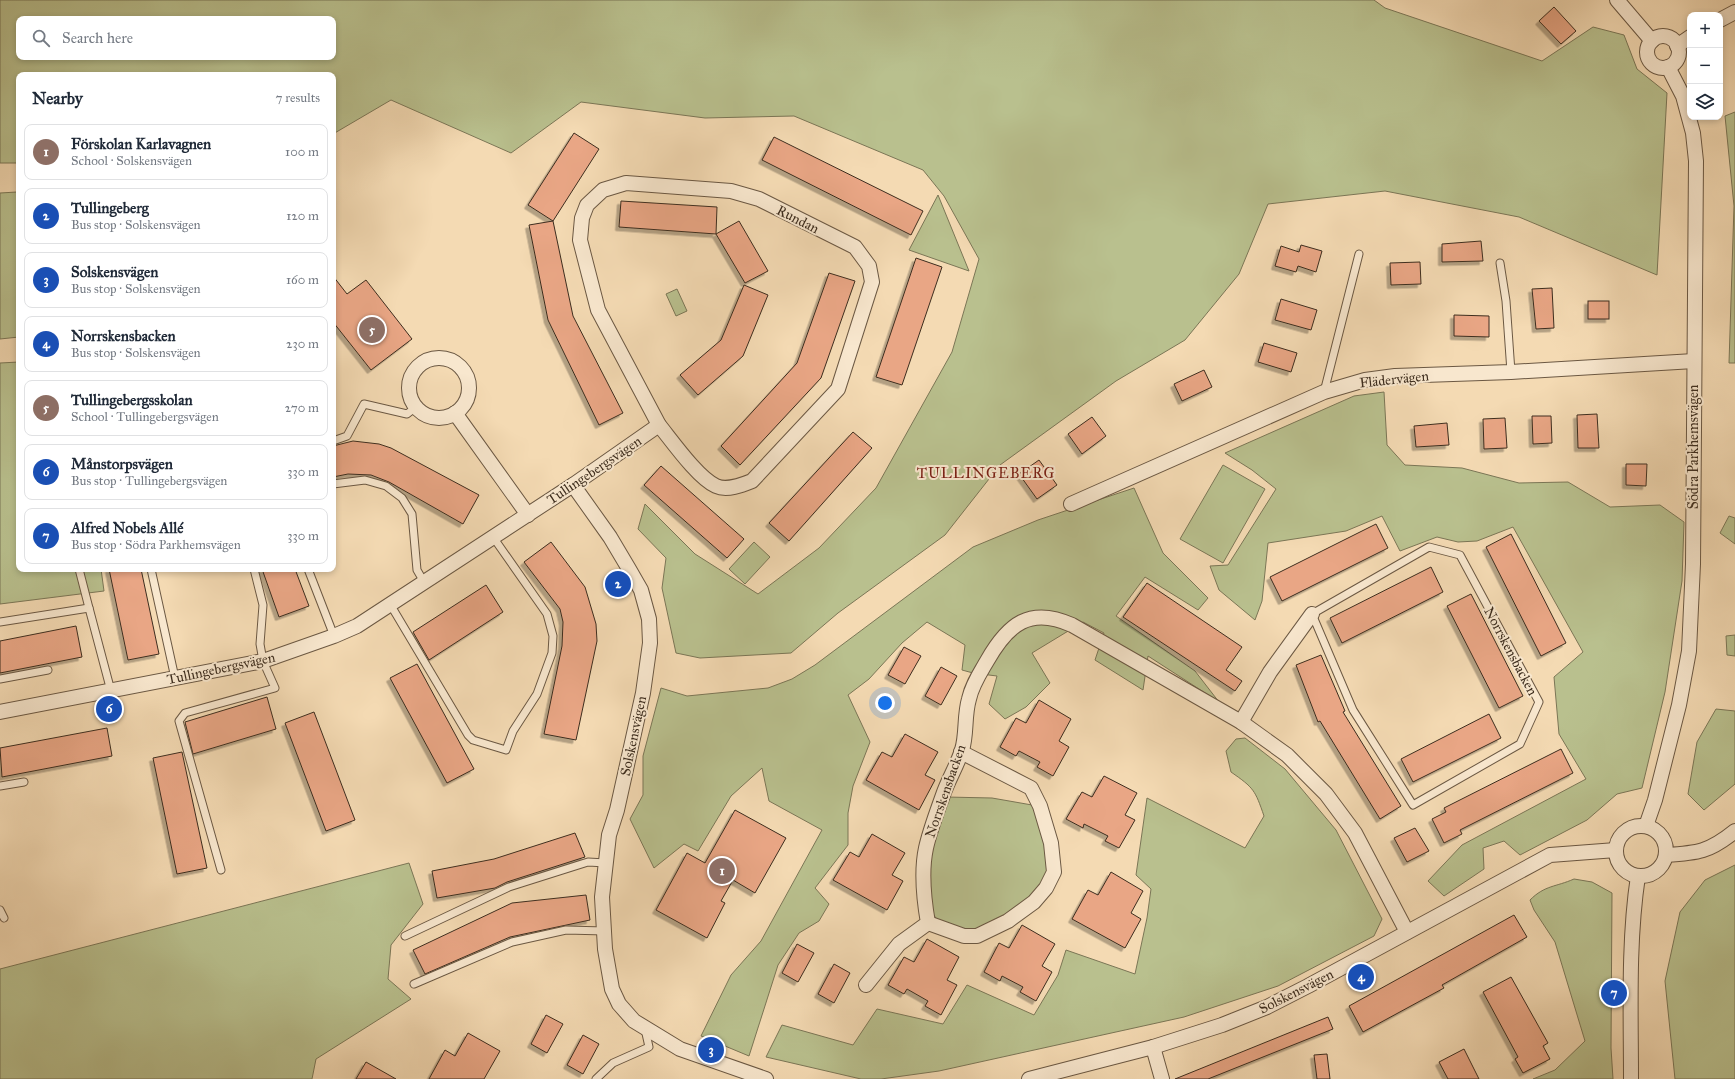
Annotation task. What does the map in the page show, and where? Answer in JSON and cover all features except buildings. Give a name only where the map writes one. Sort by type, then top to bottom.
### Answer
[{"type":"street","points":[[1617,0],[1652,41]]},
{"type":"street","points":[[1723,18],[1735,12]]},
{"type":"street","points":[[1664,37],[1671,39],[1677,46],[1677,58],[1674,63],[1668,67],[1655,66],[1648,59],[1647,48],[1652,41],[1664,37]]},
{"type":"street","points":[[1677,46],[1687,39]]},
{"type":"street","name":"Södra Parkhemsvägen","points":[[1646,826],[1655,800],[1679,705],[1689,651],[1693,564],[1696,161],[1693,132],[1683,96],[1668,67]]},
{"type":"street","name":"Rundan","points":[[626,183],[731,191],[759,199],[854,247],[869,266],[872,282],[838,389],[752,481],[737,487],[717,486],[701,475],[659,425],[598,310],[592,291],[580,240],[587,205],[603,190],[626,183]]},
{"type":"street","points":[[433,358],[442,358],[454,362],[461,368],[467,377],[469,387],[467,397],[462,406],[455,413],[447,416],[430,416],[416,407],[411,400],[409,391],[412,374],[417,366],[433,358]]},
{"type":"street","name":"Flädervägen","points":[[1071,504],[1324,392],[1365,380],[1395,376],[1511,372],[1694,361]]},
{"type":"street","points":[[455,413],[528,515]]},
{"type":"street","name":"Tullingebergsvägen","points":[[0,712],[263,661],[334,636],[356,626],[493,538],[573,485],[659,425]]},
{"type":"street","name":"Solskensvägen","points":[[573,485],[610,537],[629,569],[641,590],[649,618],[650,643],[643,693],[617,810],[609,835],[602,897],[605,949],[612,989],[619,1004],[634,1020],[680,1049],[766,1079]]},
{"type":"street","name":"Norrskensbacken","points":[[1241,722],[1270,672],[1312,614]]},
{"type":"street","name":"Norrskensbacken","points":[[928,923],[924,899],[926,848],[943,796],[961,752],[966,710],[973,687],[998,642],[1012,627],[1018,623],[1039,617],[1059,619],[1072,625],[1241,722],[1287,755],[1326,794],[1355,833],[1407,932]]},
{"type":"street","points":[[866,984],[899,944],[928,923],[964,936],[977,936],[1008,921],[1034,902],[1046,888],[1054,872],[1051,843],[1040,806],[1031,788],[961,752]]},
{"type":"street","points":[[1636,826],[1646,826],[1654,829],[1662,838],[1666,855],[1664,861],[1655,872],[1644,876],[1638,876],[1631,874],[1621,866],[1617,858],[1616,850],[1618,842],[1626,831],[1636,826]]},
{"type":"street","points":[[1666,855],[1687,854],[1710,849],[1735,832]]},
{"type":"street","name":"Solskensvägen","points":[[1029,1079],[1153,1047],[1222,1025],[1267,1007],[1550,855],[1616,850]]},
{"type":"street","points":[[1630,1079],[1631,988],[1635,893],[1638,876]]},
{"type":"street","points":[[1153,1047],[1162,1079]]},
{"type":"lane","points":[[1324,392],[1359,254]]},
{"type":"lane","points":[[1500,263],[1506,301],[1511,372]]},
{"type":"lane","points":[[336,440],[347,436],[364,404],[407,414],[416,407]]},
{"type":"lane","points":[[336,484],[365,480],[386,486],[402,498],[412,514],[417,570],[424,582]]},
{"type":"lane","points":[[390,604],[468,735],[473,740],[506,750],[513,731],[536,694],[552,653],[553,636],[547,614],[493,538]]},
{"type":"lane","name":"Norrskensbacken","points":[[1429,547],[1460,555],[1539,702],[1520,744],[1413,805],[1353,710],[1312,614],[1429,547]]},
{"type":"lane","points":[[80,572],[111,691]]},
{"type":"lane","points":[[152,572],[175,678]]},
{"type":"lane","points":[[221,870],[179,720],[185,713],[275,688],[263,661],[260,644],[263,605],[255,572]]},
{"type":"lane","points":[[309,572],[334,636]]},
{"type":"lane","points":[[0,622],[90,608]]},
{"type":"lane","points":[[0,679],[48,670]]},
{"type":"lane","points":[[0,786],[24,782]]},
{"type":"lane","points":[[405,936],[509,887],[588,862],[606,863]]},
{"type":"lane","points":[[0,910],[4,918]]},
{"type":"lane","points":[[414,984],[512,942],[566,930],[604,931]]},
{"type":"lane","points":[[596,1079],[613,1063],[650,1047],[645,1028]]},
{"type":"green space","points":[[0,0],[1374,0],[1385,8],[1542,61],[1593,27],[1624,35],[1637,69],[1667,93],[1657,275],[1519,217],[1385,191],[1268,204],[1239,274],[1185,340],[1116,381],[1000,465],[945,535],[838,613],[791,653],[700,658],[676,653],[662,588],[666,558],[638,529],[645,504],[695,554],[758,594],[819,548],[876,488],[952,352],[979,259],[944,196],[923,170],[794,116],[705,118],[581,102],[511,153],[391,100],[336,132],[336,72],[16,72],[16,163],[0,163]]},
{"type":"green space","points":[[1735,112],[1735,363],[1729,363],[1734,206],[1725,116]]},
{"type":"green space","points":[[16,192],[16,337],[0,339],[0,193]]},
{"type":"green space","points":[[938,195],[969,271],[909,250]]},
{"type":"green space","points":[[677,289],[687,311],[676,316],[666,294]]},
{"type":"green space","points":[[16,362],[16,572],[101,572],[104,591],[0,604],[0,363]]},
{"type":"green space","points":[[1384,392],[1387,445],[1405,465],[1462,468],[1519,483],[1568,482],[1610,507],[1660,505],[1684,522],[1682,581],[1665,692],[1642,788],[1617,794],[1587,820],[1520,855],[1504,841],[1483,848],[1484,869],[1444,896],[1428,881],[1462,845],[1586,779],[1559,734],[1554,677],[1583,652],[1513,527],[1477,541],[1458,542],[1437,537],[1400,551],[1382,516],[1346,531],[1268,543],[1262,601],[1255,620],[1219,590],[1210,566],[1228,565],[1276,489],[1252,470],[1225,453],[1354,396]]},
{"type":"green space","points":[[1223,465],[1265,489],[1223,563],[1180,539]]},
{"type":"green space","points":[[1134,488],[1163,553],[1208,598],[1198,610],[1145,577],[1116,616],[1195,671],[1219,702],[1148,656],[1143,690],[1095,660],[1104,633],[1083,622],[1032,653],[1050,683],[1026,707],[1005,719],[989,704],[997,676],[962,670],[965,645],[927,622],[902,643],[869,679],[848,695],[870,742],[853,786],[848,813],[848,845],[815,888],[829,904],[819,921],[799,933],[778,965],[749,1056],[701,1036],[731,975],[761,941],[822,830],[769,801],[762,768],[731,796],[698,851],[684,844],[654,868],[630,819],[643,795],[643,756],[661,688],[687,696],[768,688],[792,679],[815,665],[973,547],[1038,520]]},
{"type":"green space","points":[[1729,516],[1735,518],[1735,544],[1720,533]]},
{"type":"green space","points":[[754,542],[770,557],[745,584],[729,569]]},
{"type":"green space","points":[[1735,635],[1735,656],[1727,655],[1726,636]]},
{"type":"green space","points":[[1716,709],[1735,711],[1735,784],[1704,810],[1688,794],[1697,742]]},
{"type":"green space","points":[[1245,738],[1285,769],[1336,830],[1382,919],[1374,936],[1278,986],[1184,1017],[939,1071],[881,1079],[861,1079],[766,1057],[782,1025],[853,1045],[877,1009],[943,1024],[967,985],[1034,1015],[1058,975],[1066,950],[1135,974],[1147,918],[1151,889],[1136,875],[1147,798],[1245,848],[1264,816],[1253,790],[1231,772],[1226,751],[1236,739]]},
{"type":"green space","points":[[946,797],[992,798],[1032,805],[1047,843],[1049,858],[1048,866],[1043,883],[1035,895],[1006,917],[977,931],[958,931],[946,926],[935,917],[930,907],[928,880],[930,846]]},
{"type":"green space","points":[[409,863],[423,904],[391,945],[388,979],[411,999],[316,1059],[312,1079],[0,1079],[0,969]]},
{"type":"green space","points":[[1735,865],[1735,1079],[1675,1079],[1665,981],[1680,912],[1705,880]]},
{"type":"green space","points":[[1574,879],[1592,882],[1612,893],[1611,1048],[1613,1079],[1533,1079],[1555,1070],[1585,1041],[1555,942],[1534,910],[1530,900],[1535,895],[1546,889]]},
{"type":"place","name":"Tullingebergsskolan","points":[[372,330]]},
{"type":"place","name":"Tullingeberg","points":[[618,584]]},
{"type":"place","name":"Månstorpsvägen","points":[[109,709]]},
{"type":"place","name":"Förskolan Karlavagnen","points":[[722,871]]},
{"type":"place","name":"Norrskensbacken","points":[[1361,977]]},
{"type":"place","name":"Alfred Nobels Allé","points":[[1614,993]]},
{"type":"place","name":"Solskensvägen","points":[[711,1050]]},
{"type":"district","name":"TULLINGEBERG","points":[[986,473]]}]
